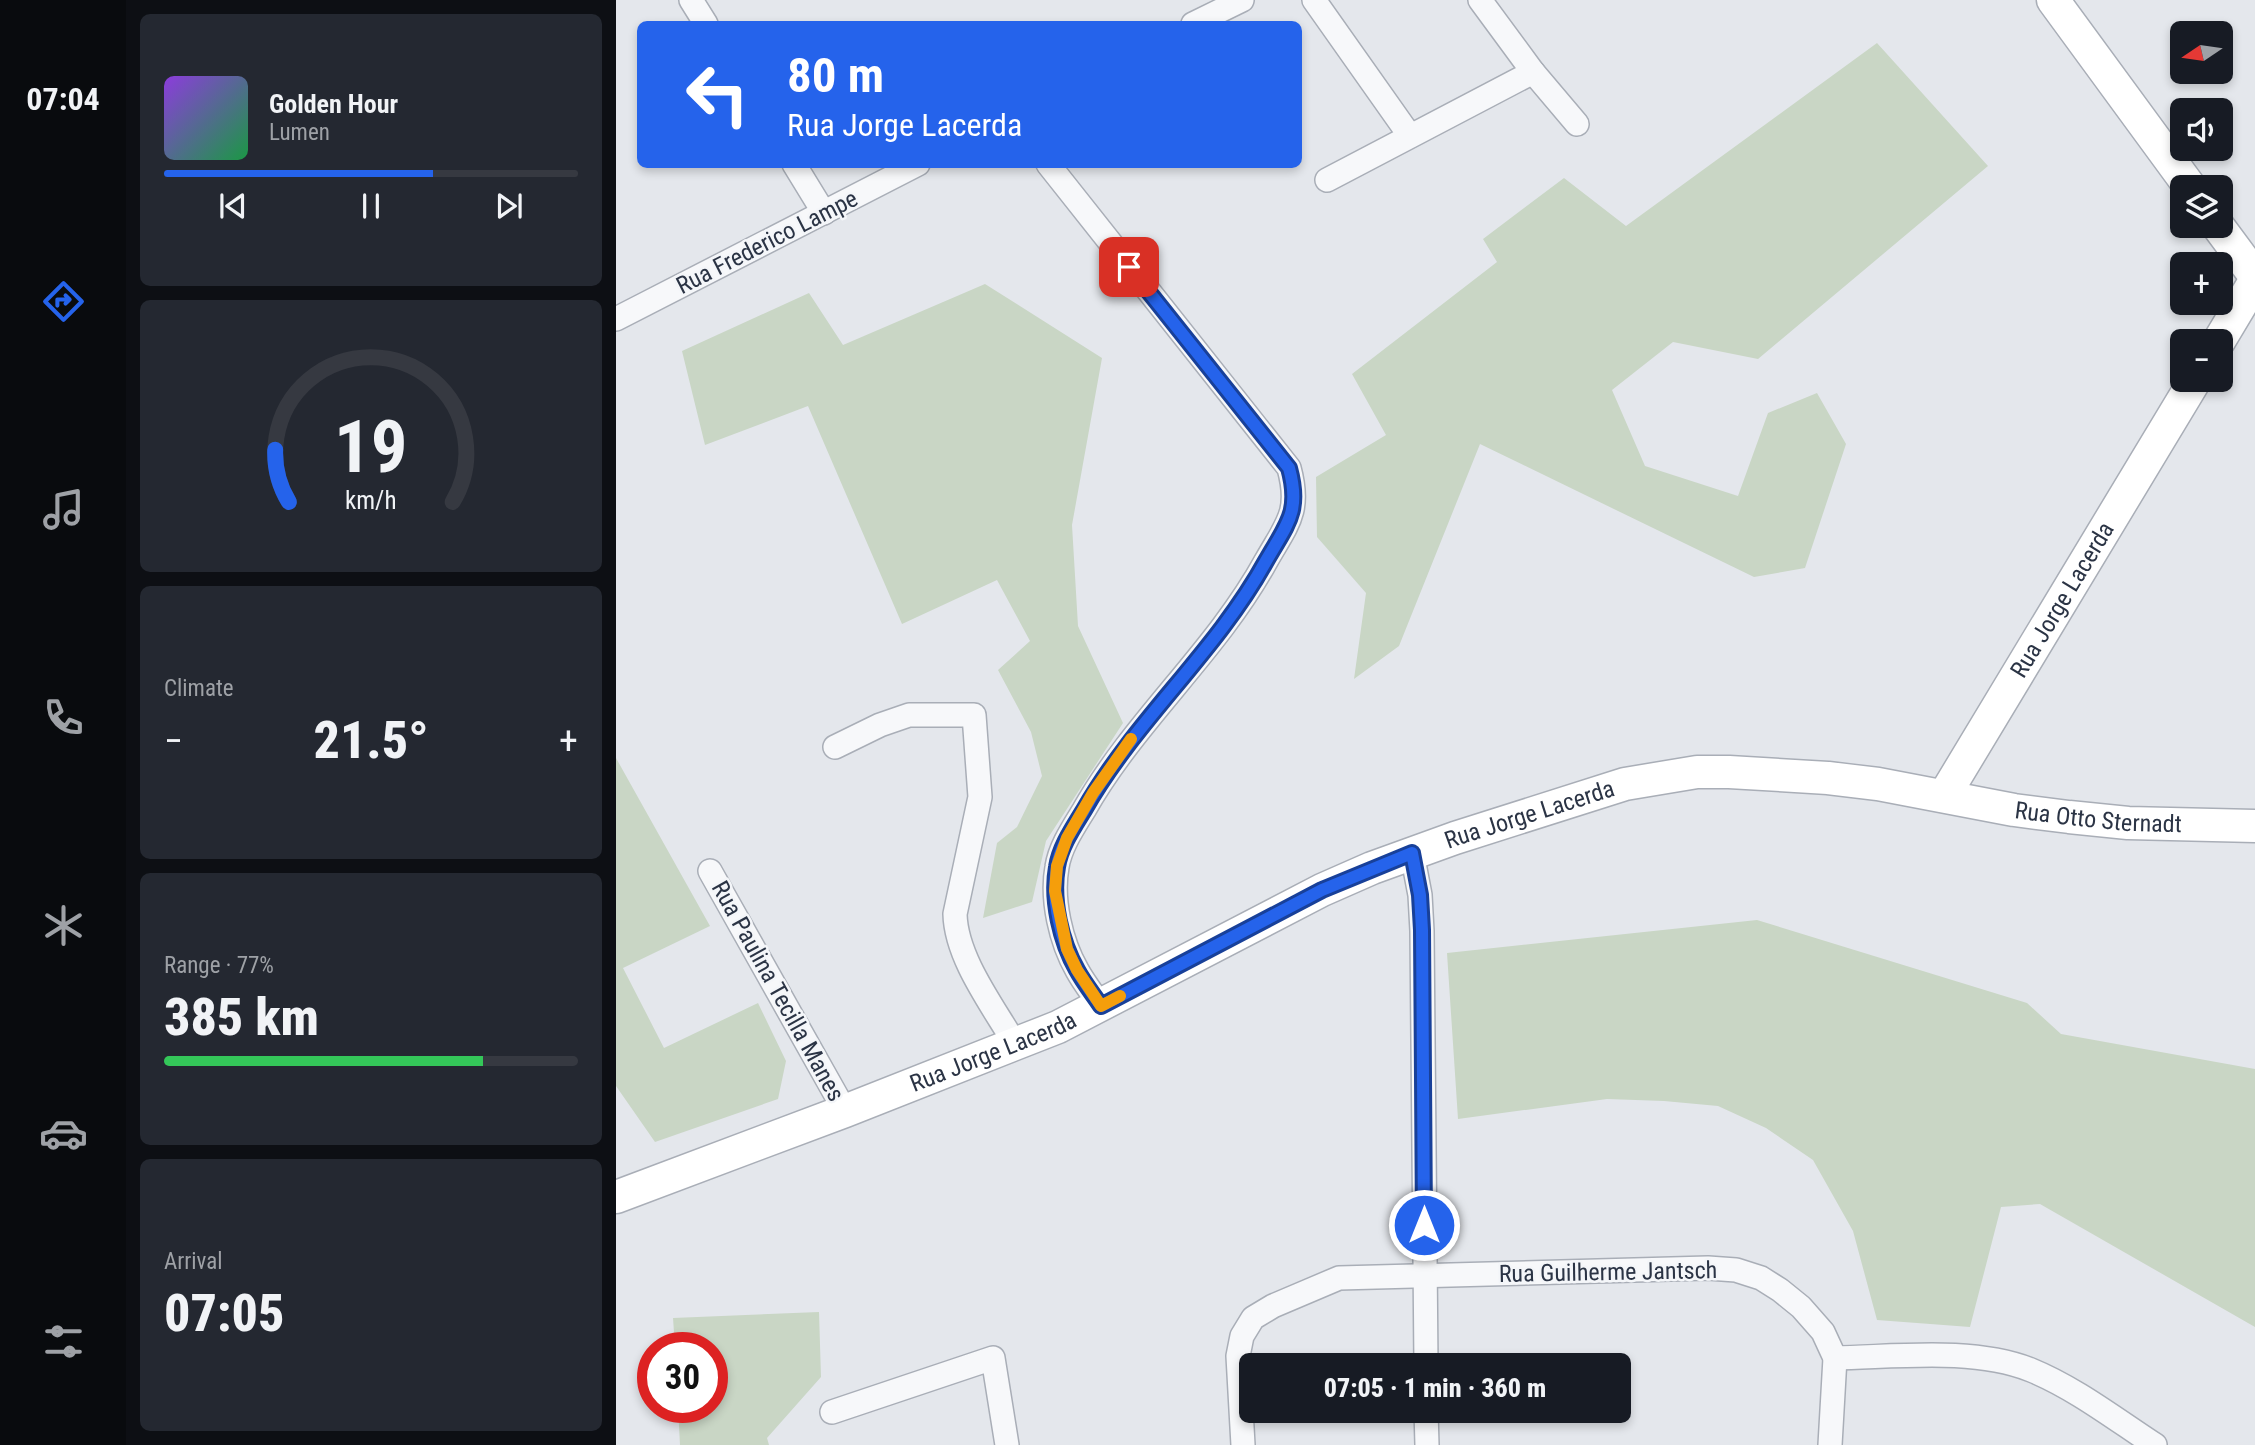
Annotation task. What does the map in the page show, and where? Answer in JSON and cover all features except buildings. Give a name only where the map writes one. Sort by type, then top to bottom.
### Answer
[{"type":"main road","points":[[2055,1],[2181,175]]},
{"type":"main road","points":[[2226,238],[2255,279],[2226,329]]},
{"type":"main road","name":"Rua Jorge Lacerda","points":[[616,1197],[1015,1044],[1101,1006],[1322,890],[1412,853],[1625,784],[1697,772],[1729,772],[1828,778],[1944,796],[2188,392]]},
{"type":"main road","name":"Rua Otto Sternadt","points":[[1944,796],[2014,810],[2069,817],[2128,822],[2255,826]]},
{"type":"street","points":[[691,0],[704,21]]},
{"type":"street","points":[[1200,21],[1242,0]]},
{"type":"street","points":[[1314,0],[1410,136]]},
{"type":"street","points":[[1480,0],[1533,72],[1577,124]]},
{"type":"street","points":[[1327,180],[1533,72]]},
{"type":"street","points":[[796,168],[824,213]]},
{"type":"street","name":"Rua Frederico Lampe","points":[[616,319],[910,168]]},
{"type":"street","points":[[1051,168],[1289,468],[1294,485],[1293,512],[1262,569],[1225,625],[1122,750],[1067,838],[1057,866],[1055,891],[1067,949],[1077,970],[1101,1006]]},
{"type":"street","points":[[835,747],[880,725],[909,715],[974,715],[980,797],[955,914],[955,930],[966,959],[1015,1044]]},
{"type":"street","points":[[1412,853],[1420,895],[1422,930],[1426,1353]]},
{"type":"street","name":"Rua Paulina Tecilla Manes","points":[[710,871],[845,1111]]},
{"type":"street","name":"Rua Guilherme Jantsch","points":[[1243,1445],[1238,1356],[1242,1336],[1253,1318],[1273,1306],[1339,1278],[1708,1268],[1736,1270],[1761,1278],[1801,1307],[1823,1332],[1835,1358]]},
{"type":"street","points":[[1830,1445],[1835,1358],[1963,1356],[2029,1370],[2055,1381],[2155,1445]]},
{"type":"street","points":[[832,1412],[993,1358],[1007,1445]]},
{"type":"street","points":[[1426,1423],[1427,1445]]},
{"type":"green space","points":[[1877,43],[1988,166],[1758,359],[1673,342],[1612,390],[1645,466],[1738,496],[1768,413],[1817,393],[1846,444],[1805,568],[1754,577],[1480,444],[1399,646],[1354,679],[1366,593],[1317,537],[1316,477],[1386,435],[1352,374],[1497,262],[1483,239],[1564,178],[1626,226]]},
{"type":"green space","points":[[985,284],[1102,358],[1072,525],[1078,626],[1123,723],[1046,841],[1032,902],[983,918],[997,843],[1017,827],[1042,776],[1031,732],[998,670],[1030,641],[997,580],[902,624],[808,406],[705,445],[682,351],[809,293],[843,345]]},
{"type":"green space","points":[[616,758],[710,926],[623,968],[664,1048],[758,1003],[786,1061],[778,1099],[655,1142],[616,1086]]},
{"type":"green space","points":[[1757,920],[2027,1003],[2061,1034],[2255,1069],[2255,1327],[2040,1204],[2001,1207],[1970,1327],[1877,1320],[1853,1231],[1813,1160],[1766,1128],[1718,1106],[1607,1099],[1458,1119],[1447,953]]},
{"type":"green space","points":[[819,1312],[821,1377],[767,1438],[769,1445],[680,1445],[679,1423],[728,1423],[728,1332],[674,1332],[673,1318]]},
{"type":"slow traffic","points":[[1120,996],[1101,1006],[1077,970],[1067,949],[1055,891],[1057,866],[1067,838],[1093,793],[1131,739]]},
{"type":"route","points":[[1129,267],[1289,468],[1294,485],[1293,512],[1262,569],[1225,625],[1122,750],[1067,838],[1057,866],[1055,891],[1067,949],[1077,970],[1101,1006],[1322,890],[1412,853],[1420,895],[1422,930],[1424,1225]]}]
